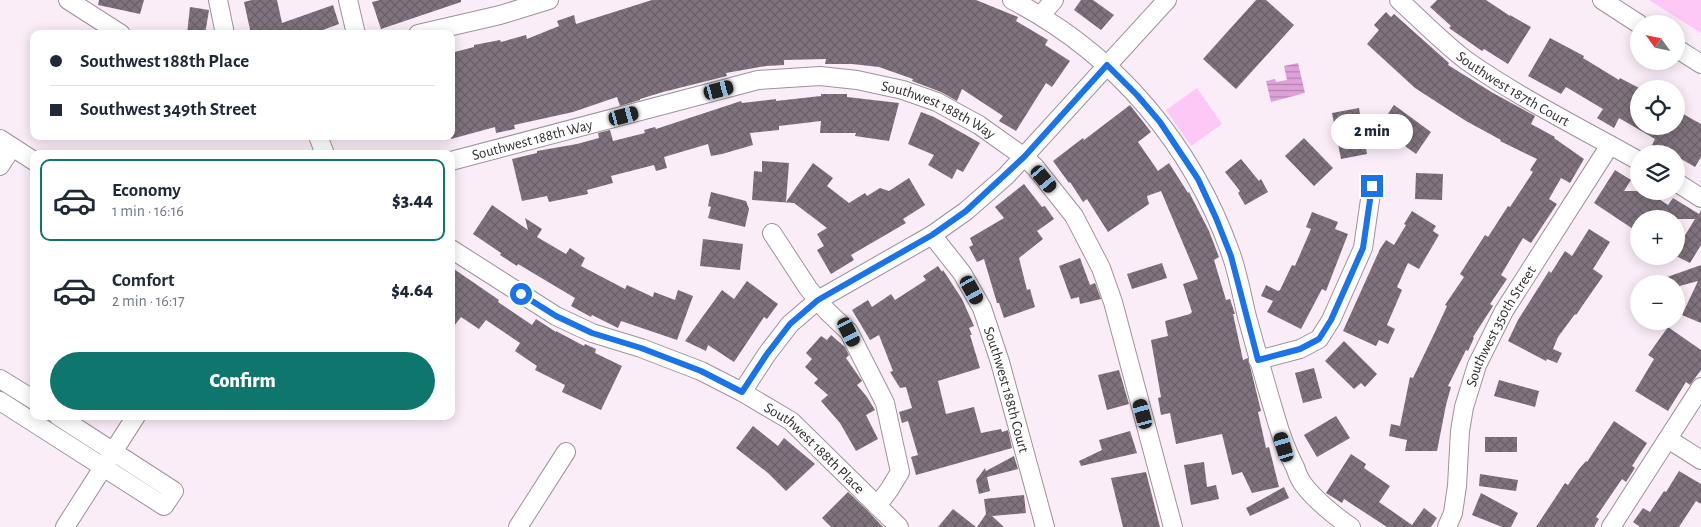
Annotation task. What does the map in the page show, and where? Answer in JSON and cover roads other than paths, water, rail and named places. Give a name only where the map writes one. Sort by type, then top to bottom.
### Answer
[{"type":"street","points":[[68,0],[115,30]]},
{"type":"street","points":[[218,0],[224,30]]},
{"type":"street","points":[[348,0],[355,30]]},
{"type":"street","points":[[435,30],[500,15],[549,0]]},
{"type":"street","points":[[1012,0],[1041,15],[1107,65],[1137,95],[1160,122],[1198,179],[1231,256],[1258,360],[1284,447],[1303,484],[1337,518],[1351,527]]},
{"type":"street","points":[[1041,15],[1054,0]]},
{"type":"street","points":[[742,392],[790,324],[818,300],[932,235],[966,211],[1024,157],[1167,0]]},
{"type":"street","name":"Southwest 187th Court","points":[[1399,0],[1452,48],[1492,78],[1630,156]]},
{"type":"street","points":[[1602,0],[1630,18]]},
{"type":"street","points":[[1685,54],[1701,64]]},
{"type":"street","name":"Southwest 188th Way","points":[[455,160],[758,80],[820,76],[857,80],[903,90],[937,102],[979,125],[1024,157],[1074,216],[1101,268],[1113,302],[1173,527]]},
{"type":"street","points":[[0,166],[6,143],[30,158]]},
{"type":"street","name":"Southwest 350th Street","points":[[1447,527],[1458,486],[1460,431],[1464,406],[1477,365],[1504,311],[1610,145]]},
{"type":"street","points":[[1258,360],[1300,349],[1319,339],[1331,320],[1363,248],[1372,186]]},
{"type":"street","points":[[1685,188],[1701,198]]},
{"type":"street","points":[[772,233],[818,300],[849,332],[885,403],[900,472],[877,506]]},
{"type":"street","name":"Southwest 188th Court","points":[[932,235],[962,273],[982,308],[1000,362],[1045,527]]},
{"type":"street","name":"Southwest 188th Place","points":[[455,252],[556,316],[592,333],[641,348],[701,371],[742,392],[791,421],[899,527]]},
{"type":"street","points":[[0,379],[30,398]]},
{"type":"street","points":[[1611,527],[1701,387]]},
{"type":"street","points":[[0,401],[164,506],[174,491],[64,420]]},
{"type":"street","points":[[65,527],[133,420]]},
{"type":"street","points":[[1668,440],[1701,460]]},
{"type":"street","points":[[518,527],[566,452]]}]
